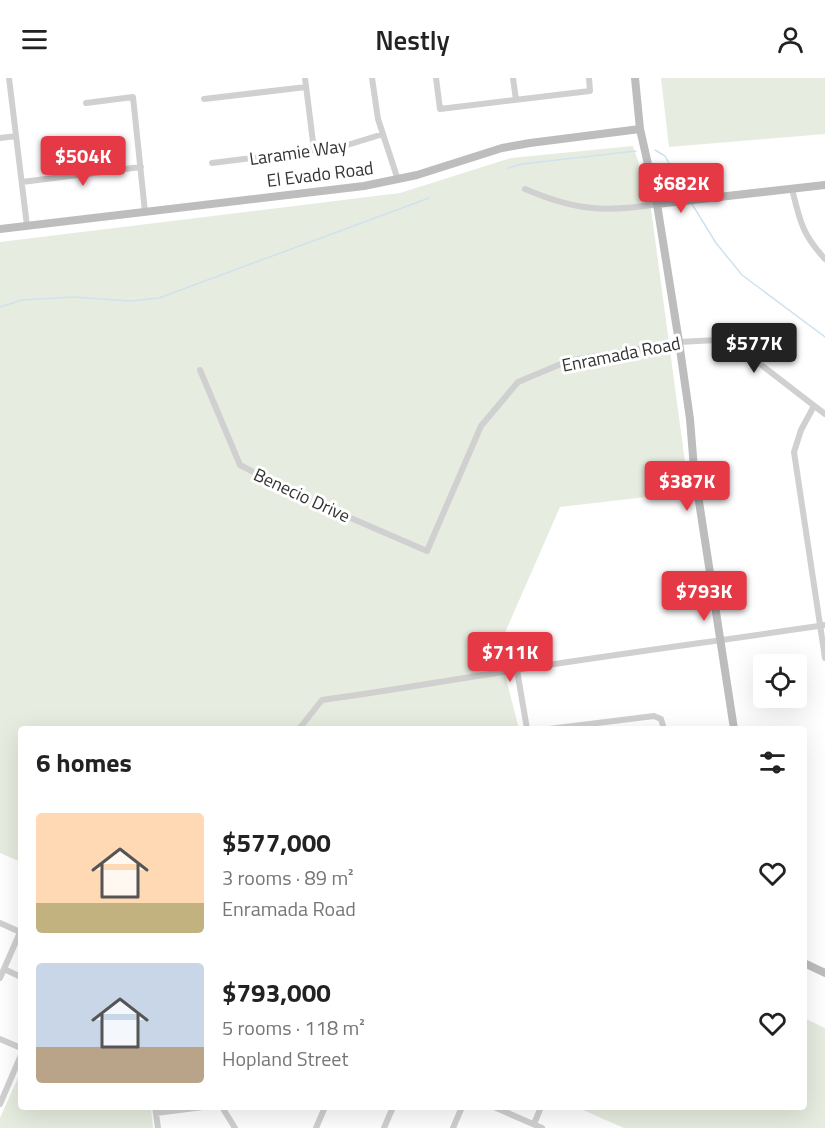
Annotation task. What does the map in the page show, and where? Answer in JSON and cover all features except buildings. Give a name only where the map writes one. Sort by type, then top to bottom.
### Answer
[{"type":"street","points":[[9,78],[27,226]]},
{"type":"street","points":[[305,78],[314,150]]},
{"type":"street","points":[[372,78],[376,113],[398,180]]},
{"type":"street","points":[[436,78],[440,109],[590,91],[589,78]]},
{"type":"street","points":[[513,78],[516,100]]},
{"type":"street","points":[[634,78],[640,129],[657,204],[679,342],[690,419],[694,469],[734,726]]},
{"type":"street","points":[[204,99],[306,87]]},
{"type":"street","points":[[86,103],[133,97],[145,212]]},
{"type":"street","name":"El Evado Road","points":[[0,229],[364,186],[398,180],[502,148],[640,129]]},
{"type":"street","name":"Laramie Way","points":[[212,163],[350,145],[383,134]]},
{"type":"street","points":[[0,138],[16,136]]},
{"type":"street","points":[[22,182],[141,167]]},
{"type":"street","points":[[525,189],[550,200],[593,209],[625,208],[825,185]]},
{"type":"street","points":[[792,189],[800,224],[810,243],[825,259]]},
{"type":"street","name":"Enramada Road","points":[[427,551],[481,426],[518,382],[568,361],[679,342],[717,340],[749,356],[825,414]]},
{"type":"street","name":"Benecio Drive","points":[[200,370],[240,465],[293,493],[427,551]]},
{"type":"street","points":[[814,406],[801,430],[794,452],[823,625],[825,658]]},
{"type":"street","points":[[301,726],[322,700],[823,625]]},
{"type":"street","points":[[516,670],[526,726]]},
{"type":"street","points":[[573,726],[654,716],[661,719],[663,726]]},
{"type":"street","points":[[0,923],[18,930]]},
{"type":"street","points":[[0,978],[18,936]]},
{"type":"street","points":[[807,964],[825,973]]},
{"type":"street","points":[[4,969],[18,976]]},
{"type":"street","points":[[0,1039],[18,1047]]},
{"type":"street","points":[[0,1104],[18,1062]]},
{"type":"street","points":[[156,1110],[158,1128]]},
{"type":"street","points":[[224,1110],[235,1128]]},
{"type":"street","points":[[316,1128],[325,1110]]},
{"type":"street","points":[[384,1128],[392,1110]]},
{"type":"street","points":[[453,1128],[461,1110]]},
{"type":"street","points":[[501,1110],[542,1128]]},
{"type":"street","points":[[534,1124],[540,1110]]},
{"type":"shaded area","points":[[661,78],[825,78],[825,134],[669,147]]},
{"type":"shaded area","points":[[633,146],[649,194],[689,492],[560,507],[500,644],[502,663],[518,726],[18,726],[18,861],[0,853],[0,242],[400,193],[511,158]]},
{"type":"shaded area","points":[[807,1019],[825,1028],[825,1128],[624,1128],[583,1110],[807,1110]]},
{"type":"shaded area","points":[[18,1078],[18,1110],[151,1110],[153,1128],[0,1128],[0,1118]]},
{"type":"waterway","points":[[655,150],[665,156],[688,197]]},
{"type":"waterway","points":[[508,168],[522,164],[636,151]]},
{"type":"waterway","points":[[0,307],[22,300],[73,297],[131,301],[159,298],[429,198]]},
{"type":"waterway","points":[[692,204],[716,243],[742,275],[825,337]]}]
